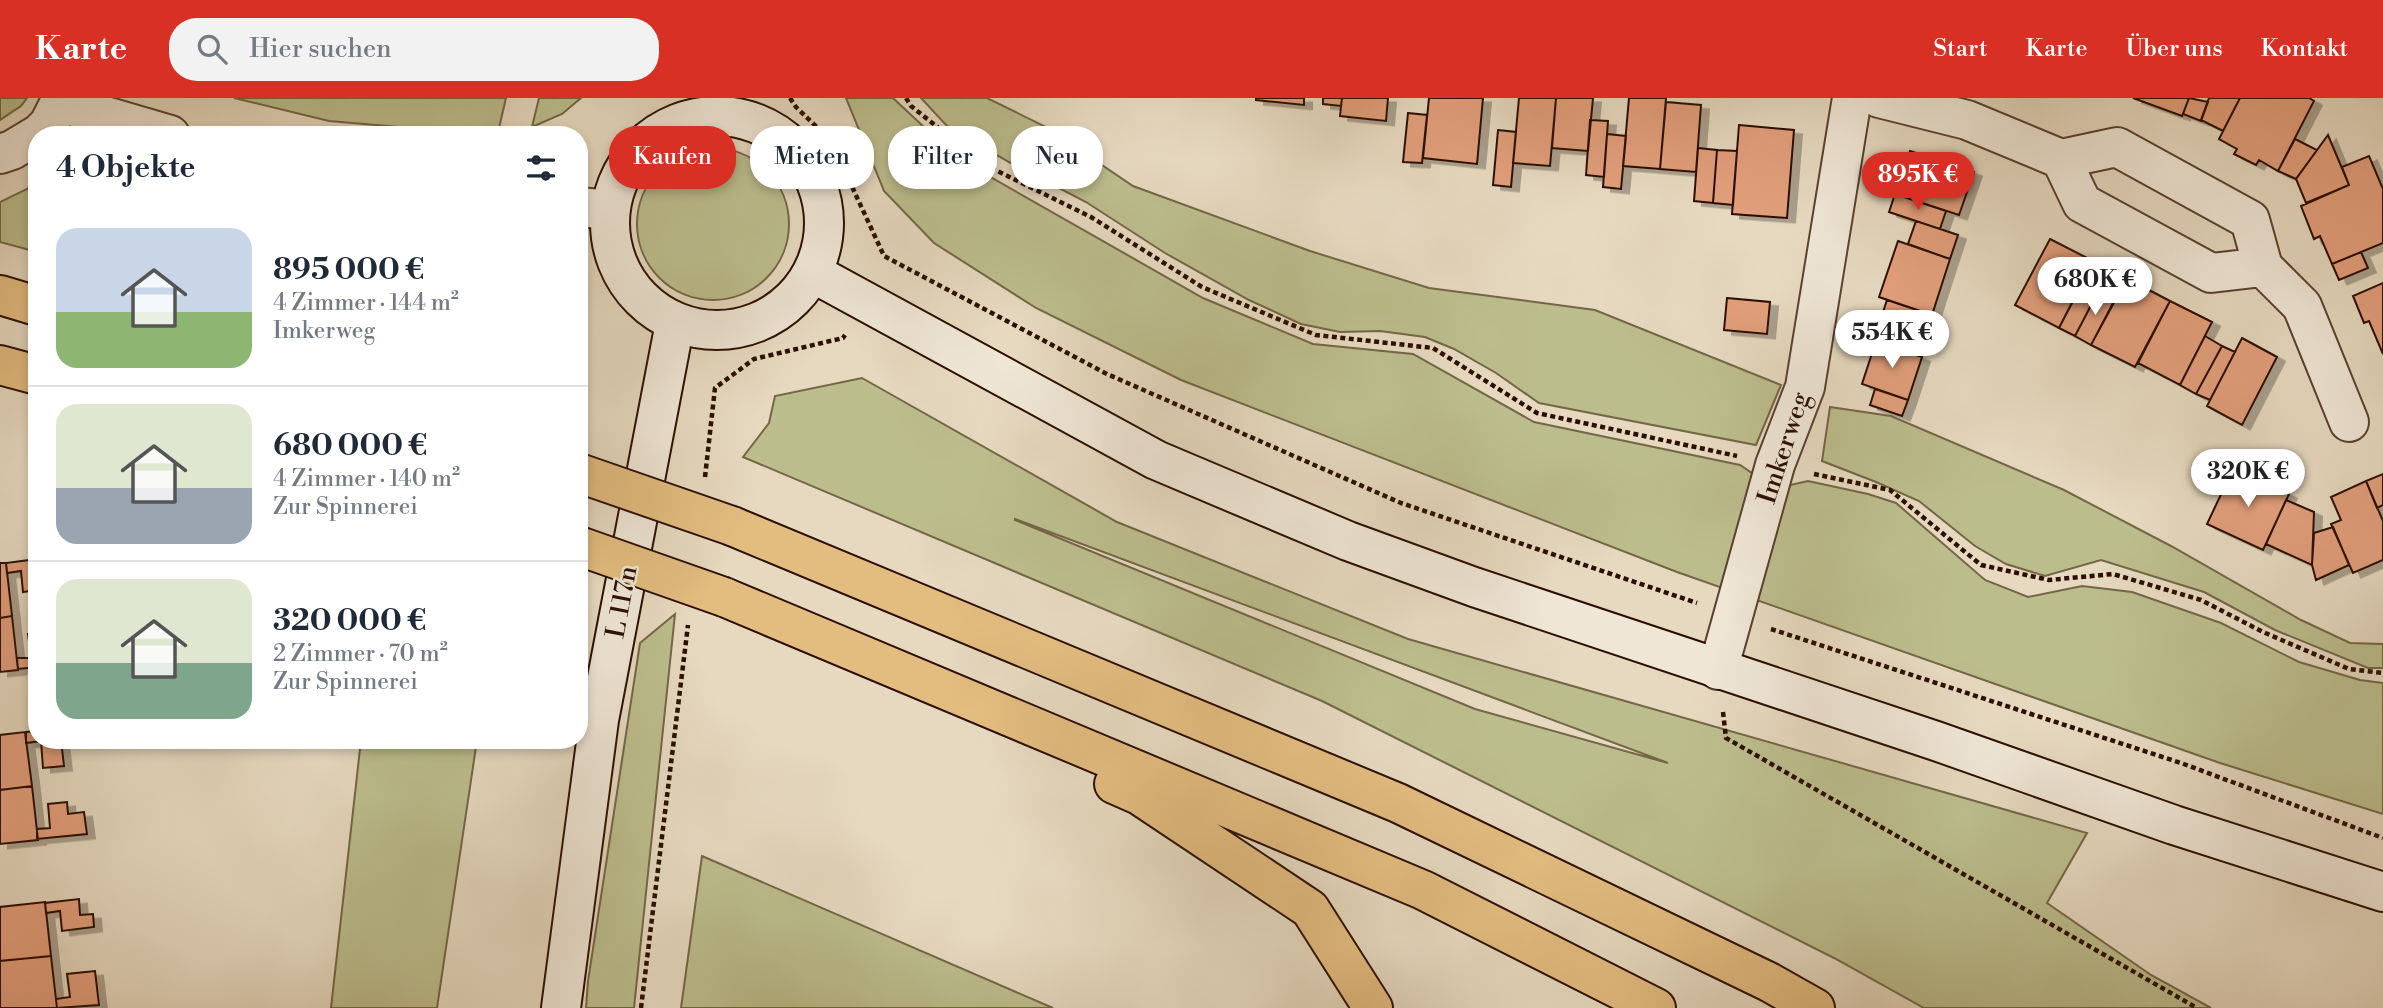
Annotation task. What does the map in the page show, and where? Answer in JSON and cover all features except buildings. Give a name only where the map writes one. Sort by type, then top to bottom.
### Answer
[{"type":"highway","points":[[0,295],[28,303]]},
{"type":"highway","points":[[0,365],[28,373]]},
{"type":"highway","points":[[588,476],[732,526],[1398,803],[1769,982],[1815,1008]]},
{"type":"highway","points":[[588,549],[724,597],[1423,890],[1656,1008]]},
{"type":"highway","points":[[724,597],[1139,795],[1310,909],[1373,1008]]},
{"type":"main road","name":"Imkerweg","points":[[1718,670],[1775,465],[1805,387],[1852,98]]},
{"type":"main road","points":[[1880,98],[1967,120],[2061,159],[2118,147],[2250,220],[2263,267],[2302,306],[2349,422]]},
{"type":"main road","points":[[46,126],[61,100],[142,126]]},
{"type":"main road","points":[[699,107],[766,127],[794,147],[813,175],[823,207],[823,241],[813,273],[794,299],[768,318],[738,329],[706,331],[675,323],[645,304],[623,277],[594,208],[640,148],[699,107]]},
{"type":"main road","points":[[0,154],[28,140]]},
{"type":"main road","points":[[2061,159],[2082,203],[2211,274],[2263,267]]},
{"type":"main road","points":[[813,273],[1168,465],[1348,541],[1487,592],[1936,741],[2174,825],[2383,892]]},
{"type":"main road","name":"L 117n","points":[[561,1008],[599,720],[675,323]]},
{"type":"path","points":[[790,98],[831,141],[884,256],[1107,374],[1401,503],[2181,763],[2383,838]]},
{"type":"path","points":[[906,98],[911,106],[985,164],[1091,218],[1202,287],[1316,335],[1433,348],[1537,413],[1891,490],[1981,565],[2049,580],[2113,574],[2201,600],[2263,632],[2349,669],[2383,673]]},
{"type":"path","points":[[704,483],[715,388],[754,359],[843,338],[866,302],[884,256]]},
{"type":"path","points":[[641,1008],[688,619]]},
{"type":"path","points":[[1718,670],[1726,738],[2197,1008]]},
{"type":"green space","points":[[0,98],[27,98],[21,106],[0,120]]},
{"type":"green space","points":[[234,98],[506,98],[499,126],[387,126],[329,121]]},
{"type":"green space","points":[[539,98],[581,98],[562,114],[532,126]]},
{"type":"green space","points":[[846,98],[893,98],[923,126],[888,126],[888,189],[997,189],[997,181],[1203,298],[1313,344],[1413,354],[1534,422],[1740,465],[1752,473],[1786,486],[1808,481],[1896,503],[1985,580],[2028,597],[2082,586],[2132,592],[2221,623],[2299,662],[2360,680],[2383,683],[2383,814],[2220,763],[1677,572],[1181,380],[1036,308],[934,243],[884,191],[874,167],[874,126],[857,126]]},
{"type":"green space","points":[[921,98],[987,98],[1044,126],[1011,126],[1011,163],[997,155],[997,126],[947,126]]},
{"type":"green space","points":[[736,152],[750,158],[750,189],[780,189],[788,209],[788,239],[776,266],[767,278],[755,287],[728,299],[698,299],[671,287],[659,278],[650,266],[638,239],[638,209],[646,189],[736,189]]},
{"type":"green space","points":[[1103,166],[1133,186],[1310,251],[1429,288],[1595,310],[1781,385],[1756,445],[1539,403],[1496,373],[1454,349],[1425,337],[1380,331],[1340,332],[1301,324],[1249,300],[1165,253],[1061,189],[1103,189]]},
{"type":"green space","points":[[28,188],[28,250],[0,242],[0,202]]},
{"type":"green space","points":[[862,378],[1117,522],[1408,639],[2087,833],[2047,903],[2151,975],[2211,1008],[1924,1008],[1834,958],[1322,701],[743,457],[769,423],[775,396]],"holes":[[[1015,519],[1668,763],[1475,709]]]},
{"type":"green space","points":[[1830,407],[1891,416],[2064,490],[2171,546],[2301,620],[2350,643],[2383,644],[2383,668],[2368,668],[2275,630],[2204,592],[2101,560],[2045,576],[2006,564],[1975,546],[1919,501],[1822,461]]},
{"type":"green space","points":[[675,614],[634,1008],[586,1008],[640,643]]},
{"type":"green space","points":[[360,749],[476,749],[437,1008],[331,1008]]},
{"type":"green space","points":[[702,856],[1053,1008],[681,1008]]}]
